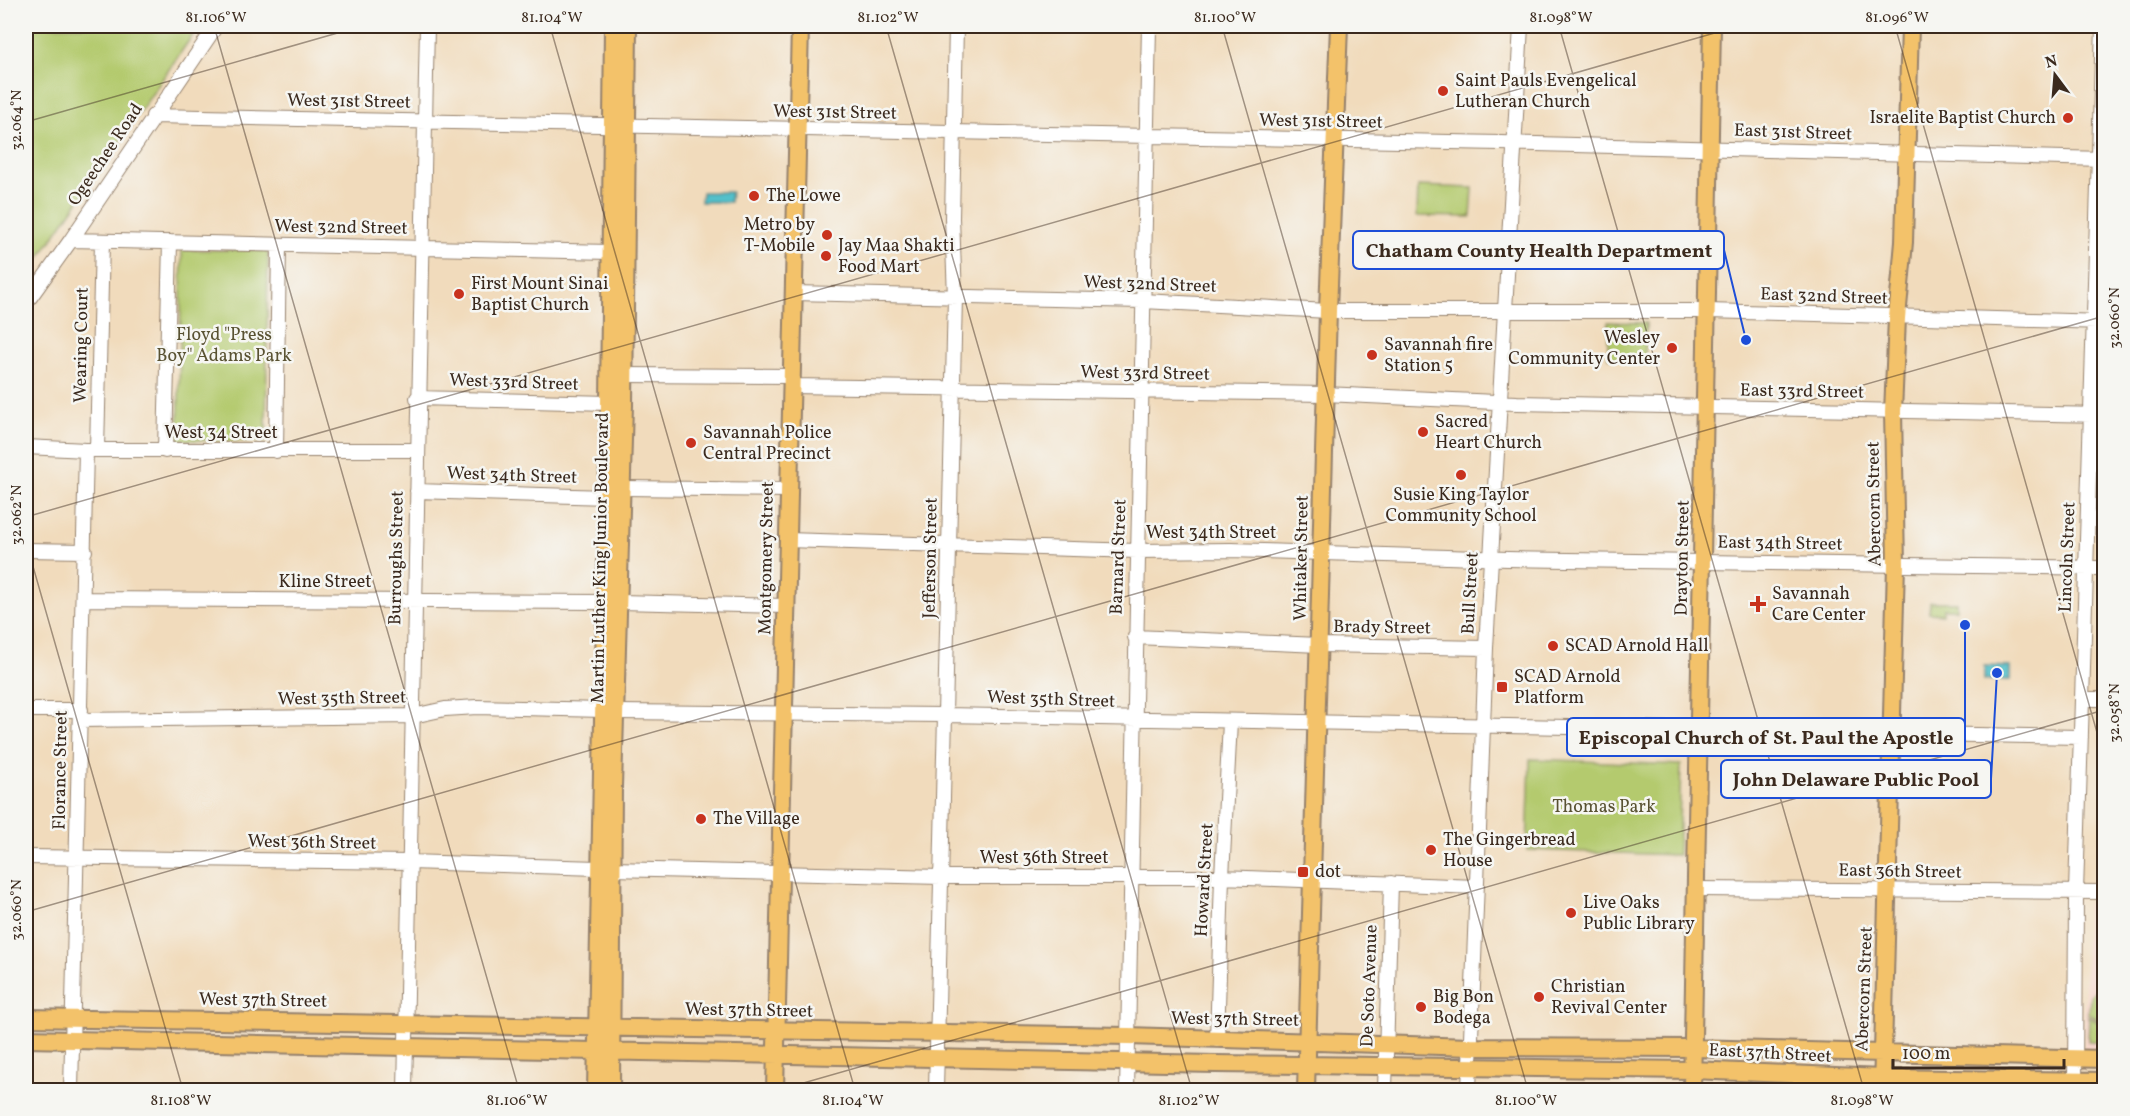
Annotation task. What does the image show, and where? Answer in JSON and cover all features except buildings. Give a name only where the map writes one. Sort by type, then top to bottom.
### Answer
[{"type":"main road","name":"Martin Luther King Junior Boulevard","points":[[612,602],[623,488],[625,375],[621,127],[613,26]]},
{"type":"main road","name":"Martin Luther King Junior Boulevard","points":[[611,1090],[604,1052],[605,868],[612,602],[606,497],[610,252],[628,26]]},
{"type":"main road","name":"Montgomery Street","points":[[775,1090],[778,874],[800,26]]},
{"type":"main road","name":"Whitaker Street","points":[[1306,1090],[1325,394],[1339,26]]},
{"type":"main road","name":"Drayton Street","points":[[1692,1090],[1712,26]]},
{"type":"main road","name":"Abercorn Street","points":[[1882,1084],[1896,564],[1893,412],[1897,318],[1904,242],[1910,26]]},
{"type":"main road","name":"West 37th Street","points":[[26,1018],[408,1022],[776,1032],[1128,1036],[1471,1047]]},
{"type":"main road","points":[[26,1039],[604,1052],[776,1053],[1306,1066],[1386,1065],[1471,1069]]},
{"type":"main road","name":"East 37th Street","points":[[1471,1047],[1693,1048],[1883,1054],[2075,1056],[2104,1059]]},
{"type":"main road","name":"Martin Luther King Junior Boulevard","points":[[596,1090],[604,1052]]},
{"type":"main road","name":"East 37th Street","points":[[1471,1069],[1692,1070],[1882,1084],[2075,1085],[2104,1081]]},
{"type":"street","name":"Ogeechee Road","points":[[26,303],[216,26]]},
{"type":"street","name":"Burroughs Street","points":[[405,1090],[408,1022],[417,398],[427,26]]},
{"type":"street","name":"Jefferson Street","points":[[936,1090],[955,297],[952,218],[956,26]]},
{"type":"street","name":"Barnard Street","points":[[1127,1090],[1149,26]]},
{"type":"street","name":"Bull Street","points":[[1469,1090],[1486,648],[1521,26]]},
{"type":"street","name":"Lincoln Street","points":[[2075,1085],[2076,892],[2086,568],[2097,415],[2103,26]]},
{"type":"street","name":"West 31st Street","points":[[153,116],[1516,144]]},
{"type":"street","name":"East 31st Street","points":[[1516,144],[2101,159]]},
{"type":"street","name":"West 32nd Street","points":[[71,240],[610,252]]},
{"type":"street","name":"Wearing Court","points":[[92,450],[102,241]]},
{"type":"street","points":[[165,450],[170,242]]},
{"type":"street","points":[[276,451],[279,245]]},
{"type":"street","name":"West 32nd Street","points":[[793,294],[1143,301],[1328,311],[1506,311]]},
{"type":"street","name":"East 32nd Street","points":[[1506,311],[1708,311],[2099,322]]},
{"type":"street","name":"West 33rd Street","points":[[625,375],[953,389],[1325,394],[1499,402]]},
{"type":"street","name":"West 33rd Street","points":[[417,398],[609,403]]},
{"type":"street","name":"East 33rd Street","points":[[1499,402],[2097,415]]},
{"type":"street","name":"West 34 Street","points":[[26,447],[92,450],[416,450]]},
{"type":"street","name":"Florance Street","points":[[71,1090],[83,599],[92,450]]},
{"type":"street","points":[[623,488],[788,490]]},
{"type":"street","name":"West 34th Street","points":[[417,491],[606,497]]},
{"type":"street","name":"West 34th Street","points":[[787,540],[949,543],[1137,551],[1321,552],[1491,558]]},
{"type":"street","points":[[26,550],[85,551]]},
{"type":"street","name":"East 34th Street","points":[[1491,558],[2104,568]]},
{"type":"street","name":"Kline Street","points":[[83,599],[612,602],[785,606]]},
{"type":"street","name":"Brady Street","points":[[1135,637],[1319,645],[1486,648]]},
{"type":"street","points":[[2082,699],[2104,699]]},
{"type":"street","name":"West 35th Street","points":[[26,710],[80,715],[413,716],[445,709],[477,707],[2081,737]]},
{"type":"street","name":"Howard Street","points":[[1217,1040],[1221,877],[1230,722]]},
{"type":"street","name":"West 36th Street","points":[[26,857],[410,862],[941,877],[1221,877],[1476,887]]},
{"type":"street","name":"De Soto Avenue","points":[[1385,1090],[1391,883]]},
{"type":"street","name":"East 36th Street","points":[[1696,889],[2104,892]]},
{"type":"shaded area","points":[[2104,903],[2104,1053],[2084,1053],[2087,904]]},
{"type":"green space","points":[[26,26],[199,26],[26,277]]},
{"type":"green space","points":[[1418,186],[1473,188],[1471,217],[1417,216]]},
{"type":"green space","name":"Floyd \"Press Boy\" Adams Park","points":[[182,250],[268,250],[266,442],[178,440]]},
{"type":"green space","points":[[1608,322],[1646,323],[1645,357],[1608,358]]},
{"type":"green space","points":[[1930,602],[1956,602],[1956,609],[1943,609],[1943,614],[1929,613]]},
{"type":"green space","name":"Thomas Park","points":[[1530,759],[1681,765],[1678,855],[1527,850]]},
{"type":"green space","points":[[2104,984],[2104,1023],[2089,1014],[2090,996]]},
{"type":"green space","points":[[2089,1017],[2104,1025],[2104,1042],[2088,1041]]},
{"type":"water","points":[[702,192],[731,192],[730,202],[701,202]]},
{"type":"water","points":[[1984,666],[2010,667],[2010,680],[1984,680]]},
{"type":"place","name":"Saint Pauls Evengelical Lutheran Church","points":[[1443,91]]},
{"type":"place","name":"Israelite Baptist Church","points":[[2068,118]]},
{"type":"place","name":"The Lowe","points":[[754,196]]},
{"type":"place","name":"Metro by T-Mobile","points":[[827,235]]},
{"type":"place","name":"Jay Maa Shakti Food Mart","points":[[826,256]]},
{"type":"place","name":"First Mount Sinai Baptist Church","points":[[459,294]]},
{"type":"place","name":"Chatham County Health Department","points":[[1746,340]]},
{"type":"place","name":"Wesley Community Center","points":[[1672,348]]},
{"type":"place","name":"Savannah fire Station 5","points":[[1372,355]]},
{"type":"place","name":"Sacred Heart Church","points":[[1423,432]]},
{"type":"place","name":"Savannah Police Central Precinct","points":[[691,443]]},
{"type":"place","name":"Susie King Taylor Community School","points":[[1461,475]]},
{"type":"place","name":"Savannah Care Center","points":[[1758,604]]},
{"type":"place","name":"Episcopal Church of St. Paul the Apostle","points":[[1965,625]]},
{"type":"place","name":"SCAD Arnold Hall","points":[[1553,646]]},
{"type":"place","name":"John Delaware Public Pool","points":[[1997,673]]},
{"type":"place","name":"SCAD Arnold Platform","points":[[1502,687]]},
{"type":"place","name":"The Village","points":[[701,819]]},
{"type":"place","name":"The Gingerbread House","points":[[1431,850]]},
{"type":"place","name":"dot","points":[[1303,872]]},
{"type":"place","name":"Live Oaks Public Library","points":[[1571,913]]},
{"type":"place","name":"Christian Revival Center","points":[[1539,997]]},
{"type":"place","name":"Big Bon Bodega","points":[[1421,1007]]}]
